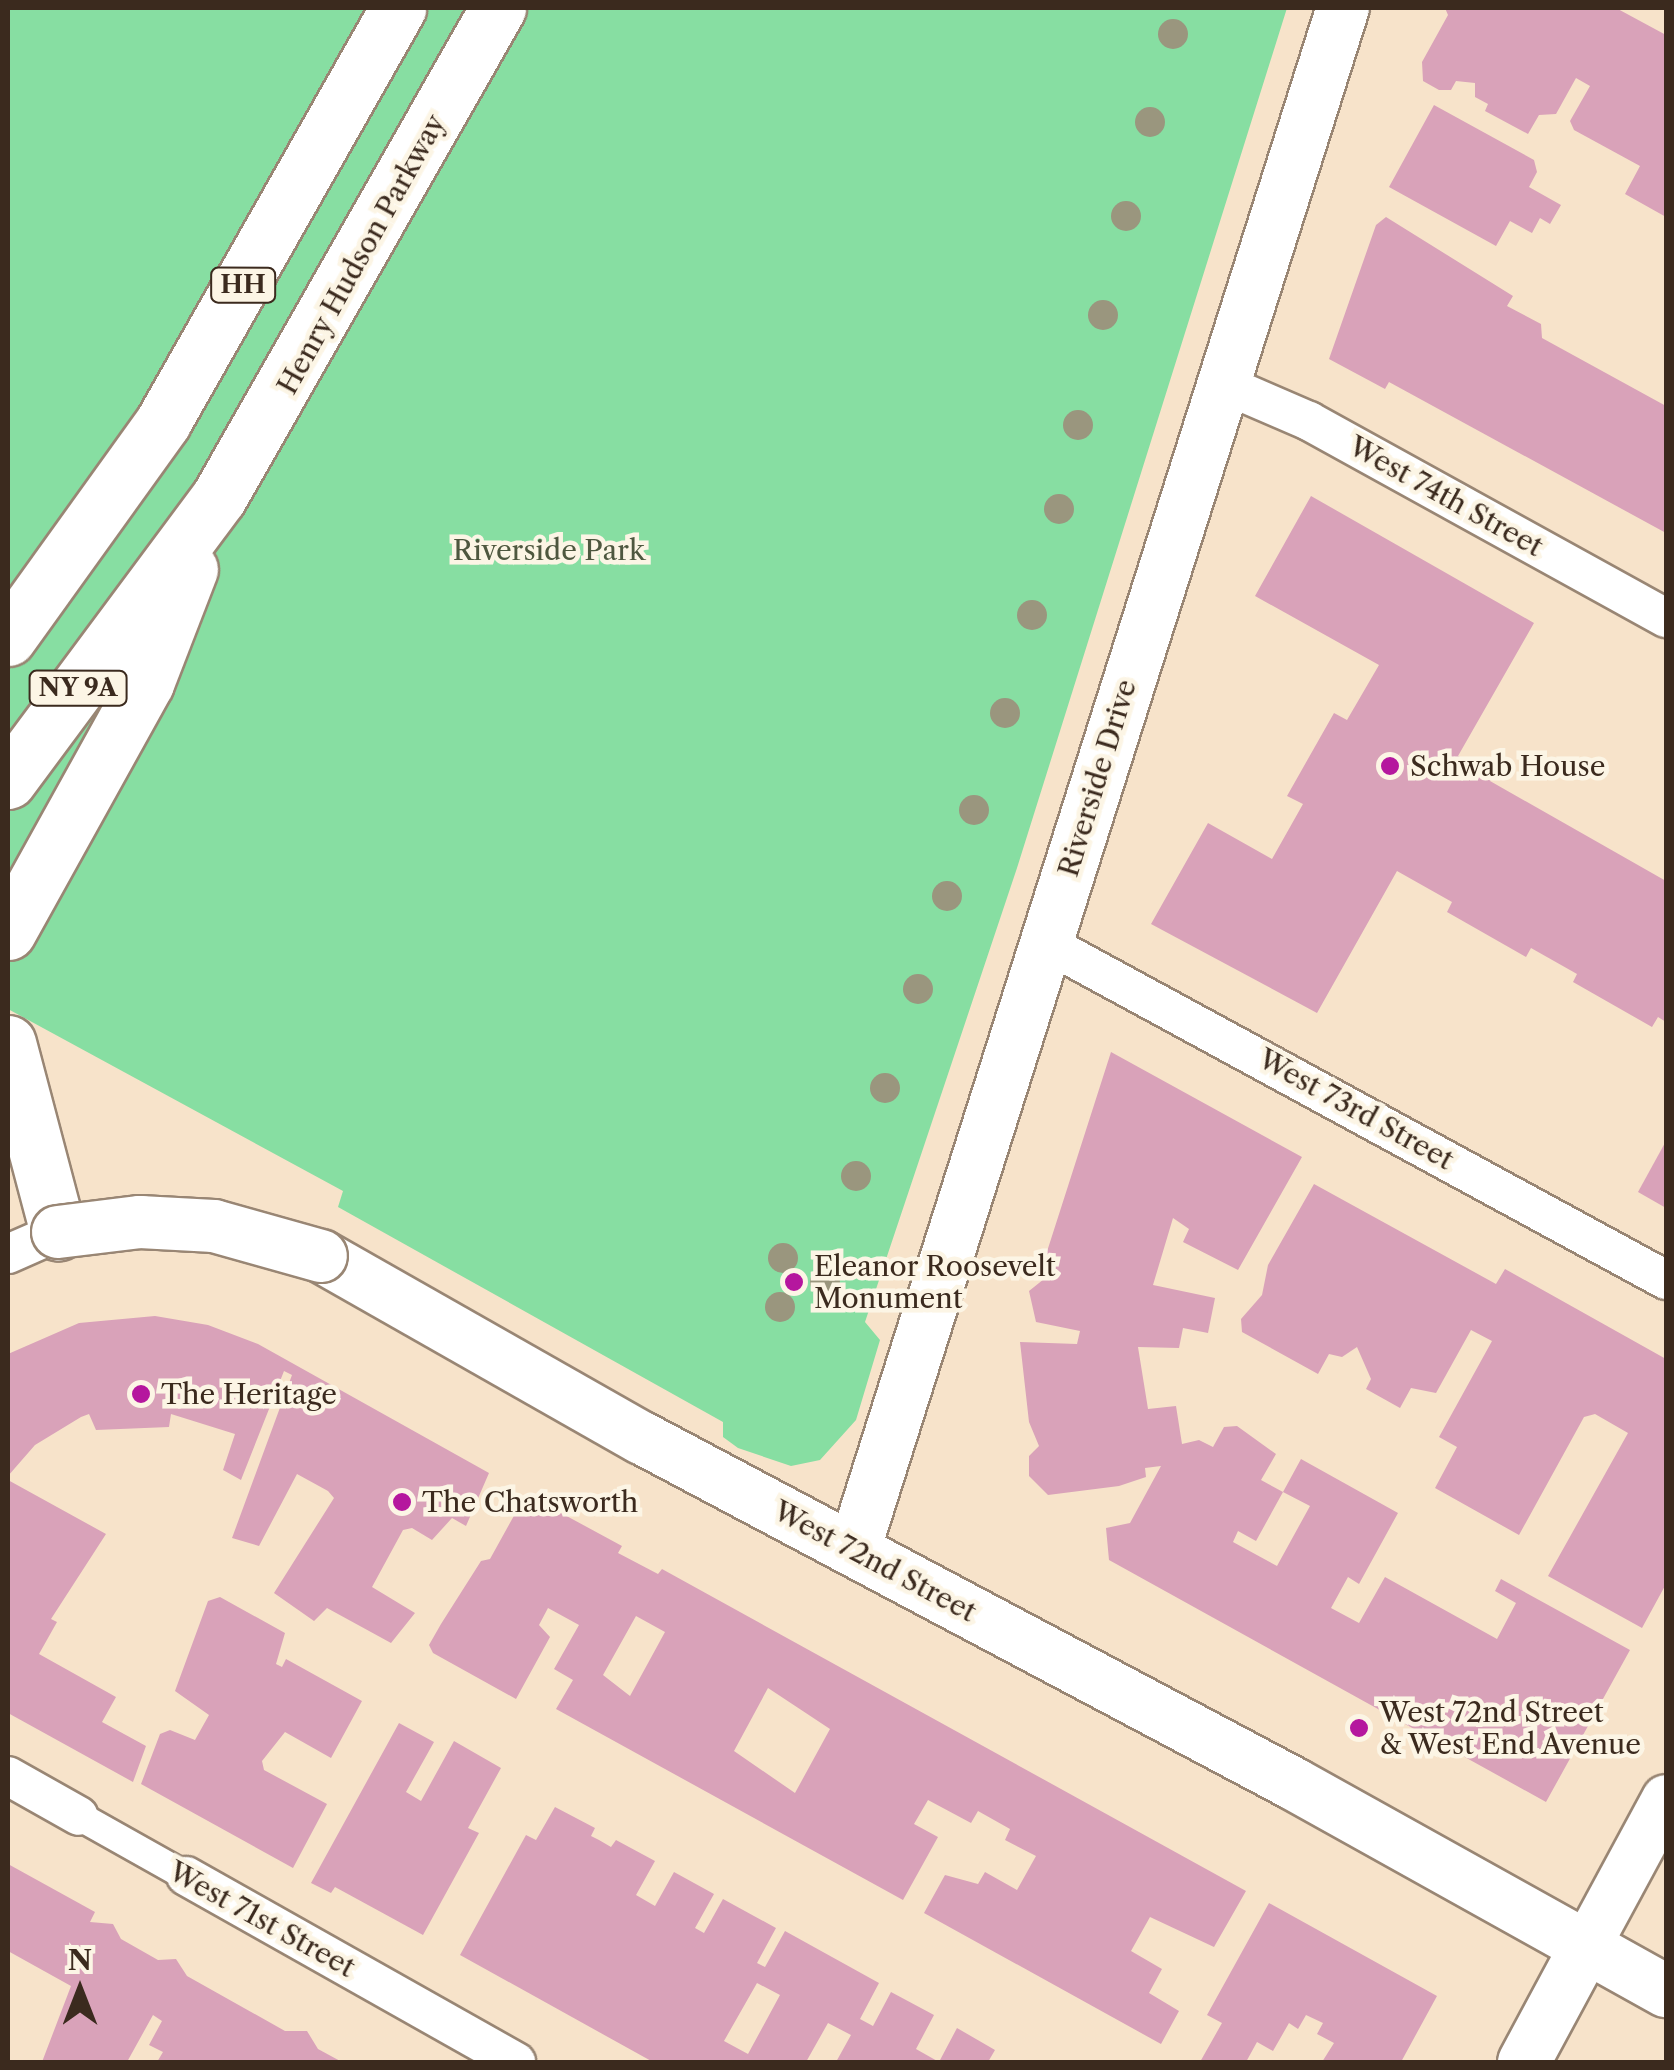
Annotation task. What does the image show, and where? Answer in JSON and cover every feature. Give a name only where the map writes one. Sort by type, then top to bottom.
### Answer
[{"type":"highway","name":"HH","points":[[72,553],[202,359],[398,8]]},
{"type":"highway","name":"Henry Hudson Parkway","points":[[161,602],[498,8]]},
{"type":"highway","name":"NY 9A","points":[[8,638],[72,553]]},
{"type":"highway","name":"NY 9A","points":[[8,781],[161,602]]},
{"type":"highway","points":[[8,932],[146,684],[161,602]]},
{"type":"highway","points":[[8,1042],[58,1232]]},
{"type":"main road","name":"Riverside Drive","points":[[854,1550],[1343,8]]},
{"type":"main road","name":"West 72nd Street","points":[[58,1232],[96,1224],[196,1224],[242,1231],[321,1256],[1666,1991]]},
{"type":"main road","points":[[1524,2062],[1586,1948]]},
{"type":"street","name":"West 74th Street","points":[[1221,383],[1309,421],[1666,618]]},
{"type":"street","name":"West 73rd Street","points":[[1044,942],[1666,1280]]},
{"type":"street","points":[[8,1254],[58,1232]]},
{"type":"street","name":"West 71st Street","points":[[8,1776],[516,2062]]},
{"type":"street","points":[[1586,1948],[1666,1799]]},
{"type":"green space","name":"Riverside Park","points":[[8,8],[1287,8],[1017,868],[865,1322],[880,1340],[856,1420],[820,1460],[791,1466],[738,1448],[723,1437],[723,1422],[338,1207],[343,1191],[8,1009]]},
{"type":"building","points":[[1445,8],[1616,8],[1666,35],[1666,217],[1625,194],[1640,166],[1574,130],[1570,121],[1590,86],[1576,78],[1556,114],[1539,115],[1528,134],[1485,111],[1488,104],[1475,97],[1475,83],[1456,81],[1451,90],[1439,90],[1423,81],[1422,62],[1448,15]]},
{"type":"building","points":[[1434,105],[1534,160],[1537,172],[1529,187],[1561,205],[1550,224],[1540,218],[1532,233],[1510,221],[1496,246],[1389,187]]},
{"type":"building","points":[[1386,217],[1513,296],[1507,306],[1541,324],[1542,338],[1666,406],[1666,533],[1389,382],[1385,389],[1329,359],[1376,225]]},
{"type":"building","name":"Schwab House","points":[[1311,496],[1534,623],[1458,756],[1493,776],[1490,781],[1666,881],[1666,1022],[1658,1017],[1652,1027],[1573,982],[1577,974],[1531,948],[1526,957],[1447,912],[1452,902],[1397,871],[1317,1013],[1151,924],[1208,823],[1272,859],[1303,804],[1287,796],[1334,713],[1347,720],[1379,665],[1255,596]]},
{"type":"building","points":[[1111,1052],[1302,1157],[1238,1270],[1183,1242],[1189,1229],[1173,1218],[1153,1285],[1215,1298],[1208,1333],[1183,1328],[1179,1348],[1138,1347],[1148,1409],[1176,1406],[1182,1444],[1199,1440],[1213,1447],[1224,1427],[1237,1426],[1276,1454],[1261,1480],[1283,1492],[1301,1459],[1398,1513],[1359,1584],[1348,1577],[1331,1608],[1359,1623],[1385,1577],[1497,1639],[1516,1603],[1495,1591],[1501,1579],[1630,1650],[1546,1802],[1109,1560],[1106,1528],[1130,1523],[1161,1466],[1145,1468],[1146,1477],[1119,1486],[1048,1495],[1029,1476],[1029,1456],[1039,1446],[1029,1422],[1020,1342],[1077,1344],[1080,1331],[1036,1322],[1029,1291],[1044,1279],[1043,1264]],"holes":[[[1283,1492],[1310,1506],[1277,1566],[1233,1542],[1238,1531],[1256,1541]]]},
{"type":"building","points":[[1666,1141],[1666,1208],[1638,1192]]},
{"type":"building","points":[[1314,1184],[1496,1284],[1505,1269],[1666,1359],[1666,1584],[1642,1628],[1548,1576],[1628,1433],[1595,1414],[1584,1417],[1519,1535],[1435,1488],[1457,1447],[1439,1437],[1492,1341],[1471,1330],[1436,1393],[1411,1388],[1400,1408],[1366,1389],[1371,1379],[1357,1347],[1342,1357],[1329,1354],[1318,1374],[1242,1332],[1241,1319],[1262,1295],[1268,1265]]},
{"type":"building","points":[[155,1316],[208,1325],[258,1344],[489,1473],[466,1526],[452,1518],[432,1540],[412,1528],[403,1530],[372,1587],[415,1613],[391,1643],[327,1608],[314,1621],[274,1593],[334,1498],[328,1491],[297,1474],[259,1546],[232,1538],[292,1375],[284,1371],[241,1480],[223,1470],[235,1434],[171,1414],[169,1427],[96,1430],[89,1414],[81,1417],[35,1445],[8,1476],[8,1354],[79,1323]]},
{"type":"building","points":[[8,1480],[106,1534],[51,1619],[57,1622],[39,1654],[116,1697],[102,1722],[146,1746],[133,1782],[8,1713]]},
{"type":"building","points":[[526,1494],[622,1546],[618,1553],[658,1574],[662,1569],[1246,1891],[1214,1947],[1150,1917],[1131,1951],[1162,1969],[1149,1993],[1179,2011],[1161,2044],[924,1913],[945,1875],[978,1884],[985,1872],[1017,1890],[1036,1856],[1005,1840],[1010,1829],[978,1811],[971,1823],[928,1800],[914,1824],[938,1837],[903,1900],[556,1709],[573,1680],[554,1669],[579,1625],[548,1608],[539,1625],[550,1637],[516,1699],[433,1653],[429,1645],[441,1624],[481,1561],[490,1559]],"holes":[[[636,1616],[665,1632],[630,1696],[603,1675]],[[768,1688],[830,1729],[795,1793],[734,1751]]]},
{"type":"building","points":[[220,1597],[285,1633],[276,1664],[282,1667],[286,1659],[362,1701],[331,1758],[285,1732],[262,1761],[264,1770],[327,1804],[293,1868],[141,1784],[160,1734],[170,1730],[195,1740],[209,1715],[175,1691],[208,1601]]},
{"type":"building","points":[[399,1723],[434,1742],[406,1792],[421,1801],[454,1741],[501,1768],[468,1828],[479,1833],[423,1935],[335,1887],[331,1893],[311,1883]]},
{"type":"building","points":[[555,1807],[595,1828],[591,1836],[611,1847],[616,1840],[655,1861],[636,1895],[655,1906],[674,1872],[714,1894],[695,1928],[704,1933],[723,1899],[776,1928],[757,1963],[765,1967],[785,1931],[879,1983],[860,2019],[873,2026],[891,1992],[934,2015],[916,2049],[939,2062],[836,2062],[851,2035],[828,2023],[806,2062],[653,2062],[460,1955],[526,1835],[536,1840]],"holes":[[[757,1983],[780,1995],[748,2054],[724,2041]]]},
{"type":"building","points":[[8,1864],[95,1912],[90,1922],[113,1924],[121,1939],[158,1960],[176,1959],[187,1976],[285,2031],[307,2031],[318,2049],[342,2062],[157,2062],[163,2052],[149,2045],[162,2021],[153,2015],[127,2062],[42,2062],[71,1986],[8,1951]]},
{"type":"building","points":[[1269,1903],[1437,1996],[1401,2062],[1322,2062],[1334,2043],[1317,2034],[1323,2023],[1306,2015],[1298,2029],[1289,2023],[1273,2051],[1257,2042],[1246,2062],[1200,2062],[1222,2023],[1207,2015]]},
{"type":"building","points":[[957,2028],[995,2050],[988,2062],[939,2062]]},
{"type":"place","name":"Schwab House","points":[[1390,766]]},
{"type":"place","name":"Eleanor Roosevelt Monument","points":[[794,1282]]},
{"type":"place","name":"The Heritage","points":[[141,1394]]},
{"type":"place","name":"The Chatsworth","points":[[402,1502]]},
{"type":"place","name":"West 72nd Street & West End Avenue","points":[[1359,1728]]}]
